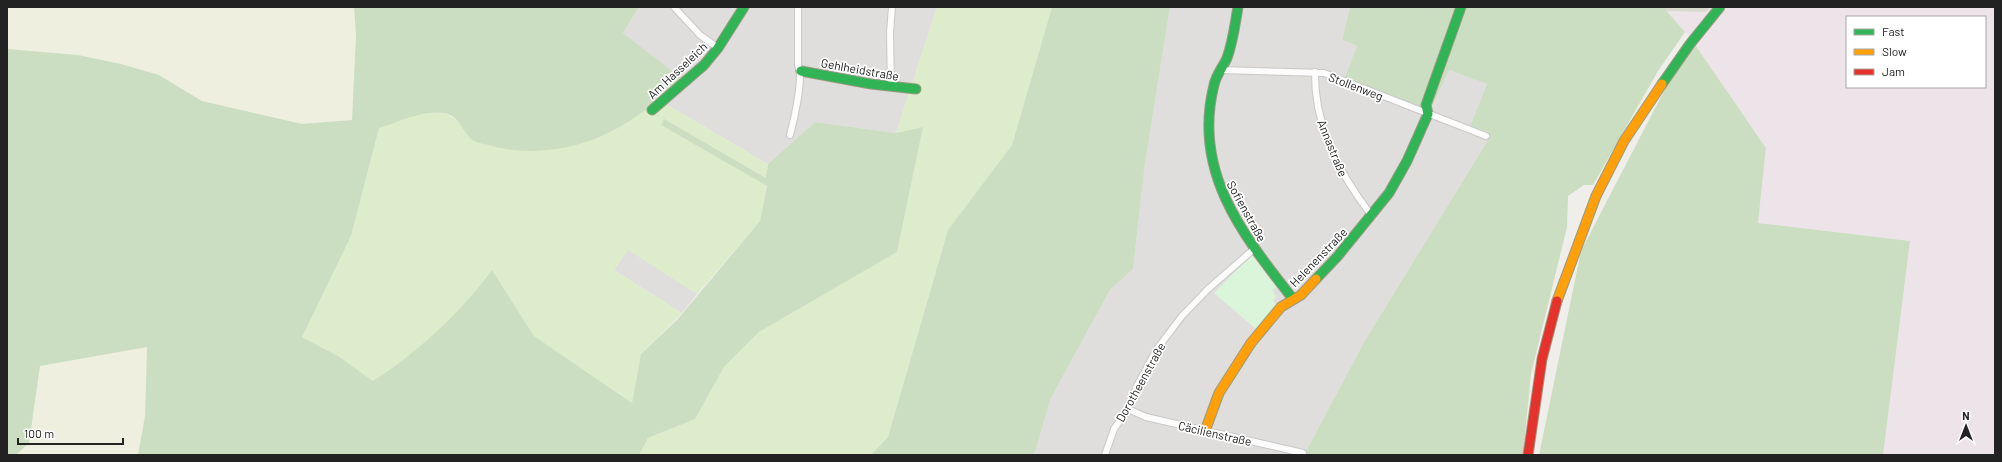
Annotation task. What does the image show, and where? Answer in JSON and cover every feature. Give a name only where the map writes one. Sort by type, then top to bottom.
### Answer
[{"type":"street","points":[[674,7],[700,35],[718,48]]},
{"type":"street","name":"Am Hasseleich","points":[[652,110],[699,70],[718,48],[744,7]]},
{"type":"street","points":[[790,135],[796,107],[800,70],[798,65],[798,7]]},
{"type":"street","points":[[891,87],[890,33],[892,7]]},
{"type":"street","name":"Sofienstraße","points":[[1238,7],[1227,56],[1219,70],[1214,86],[1209,115],[1209,139],[1213,167],[1222,195],[1254,250],[1293,299]]},
{"type":"street","name":"Helenenstraße","points":[[1205,431],[1219,393],[1237,364],[1281,307],[1301,295],[1372,216],[1389,193],[1407,161],[1428,114],[1426,105],[1461,7]]},
{"type":"street","points":[[1528,455],[1542,359],[1554,310],[1596,196],[1624,141],[1690,44],[1720,7]]},
{"type":"street","name":"Gehlheidstraße","points":[[800,70],[891,87],[916,89]]},
{"type":"street","name":"Stollenweg","points":[[1219,70],[1324,73],[1486,136]]},
{"type":"street","name":"Annastraße","points":[[1314,72],[1317,105],[1327,139],[1346,180],[1372,216]]},
{"type":"street","name":"Dorotheenstraße","points":[[1105,455],[1114,428],[1128,409],[1136,388],[1157,349],[1182,316],[1208,289],[1254,250]]},
{"type":"street","name":"Cäcilienstraße","points":[[1128,409],[1146,418],[1303,453]]},
{"type":"shaded area","points":[[639,7],[937,7],[896,133],[815,122],[768,164],[659,100],[623,33]]},
{"type":"shaded area","points":[[1170,7],[1350,7],[1342,40],[1357,46],[1346,78],[1449,70],[1487,84],[1470,126],[1487,132],[1488,140],[1364,342],[1304,455],[1034,455],[1051,398],[1110,290],[1133,269],[1145,164]]},
{"type":"shaded area","points":[[1663,7],[1995,7],[1995,455],[1883,455],[1910,241],[1758,223],[1766,148],[1691,39]]},
{"type":"shaded area","points":[[1663,7],[1710,7],[1706,12],[1666,11]]},
{"type":"shaded area","points":[[628,249],[697,294],[682,313],[614,270]]},
{"type":"green space","points":[[7,7],[354,7],[356,35],[352,120],[302,124],[202,101],[159,75],[121,64],[78,55],[7,49]]},
{"type":"green space","points":[[354,7],[639,7],[623,33],[682,79],[649,107],[612,131],[583,143],[552,150],[520,151],[504,149],[474,141],[452,116],[444,113],[426,113],[379,128],[351,236],[302,337],[338,356],[373,381],[390,370],[437,331],[480,286],[492,270],[534,336],[632,403],[641,354],[677,320],[760,221],[767,186],[661,125],[664,119],[766,178],[768,164],[815,122],[896,133],[923,127],[897,252],[759,332],[724,367],[695,419],[648,438],[639,455],[138,455],[145,416],[147,347],[40,366],[29,443],[16,455],[7,455],[7,49],[78,55],[121,64],[159,75],[202,101],[302,124],[352,120],[356,35]]},
{"type":"green space","points":[[937,7],[1052,7],[1012,145],[948,230],[888,437],[871,455],[639,455],[648,438],[695,419],[724,367],[759,332],[897,252],[923,127],[896,133]]},
{"type":"green space","points":[[1052,7],[1170,7],[1145,164],[1133,269],[1110,290],[1051,398],[1034,455],[871,455],[888,437],[948,230],[1012,145]]},
{"type":"green space","points":[[1350,7],[1663,7],[1685,32],[1658,71],[1593,185],[1584,185],[1568,196],[1567,227],[1531,374],[1523,455],[1304,455],[1364,342],[1488,140],[1487,132],[1470,126],[1487,84],[1449,70],[1430,111],[1345,78],[1357,46],[1342,40]]},
{"type":"green space","points":[[1691,39],[1766,148],[1758,223],[1910,241],[1883,455],[1539,455],[1581,251]]},
{"type":"green space","points":[[659,100],[768,164],[767,178],[665,120],[661,125],[767,186],[760,221],[697,294],[628,250],[614,270],[682,313],[641,354],[632,403],[534,336],[492,270],[480,286],[437,331],[390,370],[373,381],[338,356],[302,337],[351,236],[379,128],[414,115],[433,112],[442,113],[457,120],[474,140]]},
{"type":"green space","points":[[1252,255],[1277,287],[1272,290],[1276,296],[1273,300],[1277,306],[1257,330],[1214,293]]},
{"type":"green space","points":[[147,347],[145,416],[138,455],[16,455],[29,443],[40,366]]},
{"type":"traffic: fast","points":[[652,110],[704,65],[718,48],[744,7]]},
{"type":"traffic: fast","points":[[1238,7],[1229,52],[1214,85],[1209,117],[1210,146],[1216,174],[1226,201],[1256,251],[1293,299]]},
{"type":"traffic: fast","points":[[1316,279],[1337,257],[1389,193],[1407,161],[1428,114],[1426,105],[1461,7]]},
{"type":"traffic: fast","points":[[1662,84],[1690,44],[1720,7]]},
{"type":"traffic: fast","points":[[801,71],[871,84],[916,89]]},
{"type":"traffic: slow","points":[[1557,301],[1596,196],[1624,141],[1662,84]]},
{"type":"traffic: slow","points":[[1205,431],[1219,393],[1251,343],[1281,307],[1301,295],[1316,279]]},
{"type":"traffic: jam","points":[[1528,455],[1542,359],[1557,301]]}]
